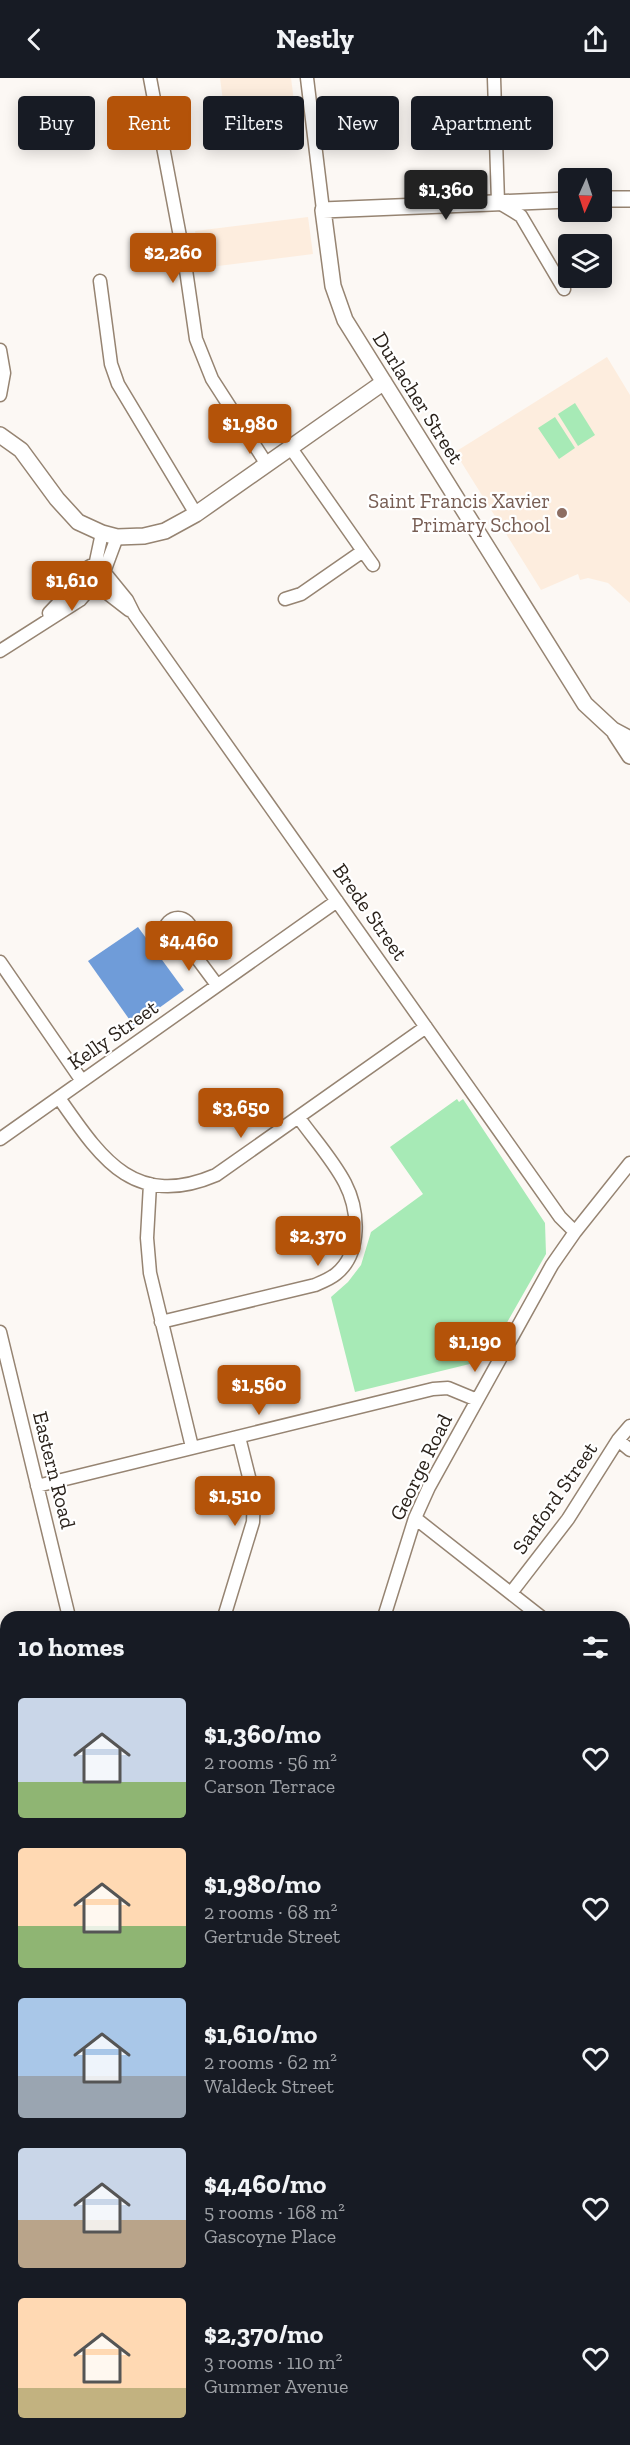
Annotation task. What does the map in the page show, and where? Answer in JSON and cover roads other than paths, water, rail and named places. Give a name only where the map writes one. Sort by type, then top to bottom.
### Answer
[{"type":"main road","points":[[612,198],[630,197]]},
{"type":"main road","points":[[323,210],[558,200]]},
{"type":"main road","name":"Durlacher Street","points":[[323,210],[333,286],[345,320],[585,704],[613,730],[630,756]]},
{"type":"main road","points":[[0,435],[21,450],[57,499],[78,522],[109,535],[144,536],[165,531],[196,514],[384,382]]},
{"type":"main road","name":"Durlacher Street","points":[[613,730],[630,739]]},
{"type":"street","points":[[150,78],[185,263],[196,339],[213,379],[266,464]]},
{"type":"street","name":"Durlacher Street","points":[[307,78],[323,210]]},
{"type":"street","points":[[494,78],[498,202],[520,216],[564,289]]},
{"type":"street","points":[[100,281],[111,364],[118,384],[196,514]]},
{"type":"street","points":[[0,350],[4,373],[0,394]]},
{"type":"street","points":[[290,447],[374,565]]},
{"type":"street","points":[[0,651],[91,583],[104,582],[102,570],[109,535]]},
{"type":"street","points":[[285,599],[301,594],[363,551]]},
{"type":"street","points":[[91,583],[86,570],[102,570]]},
{"type":"street","name":"Brede Street","points":[[102,570],[127,600],[134,614],[560,1217],[575,1232]]},
{"type":"street","name":"Brede Street","points":[[91,583],[134,614]]},
{"type":"street","name":"Kelly Street","points":[[0,1139],[337,901]]},
{"type":"street","points":[[185,942],[217,985]]},
{"type":"street","points":[[0,962],[82,1081]]},
{"type":"street","points":[[59,1098],[89,1140],[110,1164],[124,1175],[150,1184],[170,1187],[184,1185],[216,1175],[426,1027]]},
{"type":"street","points":[[161,1322],[315,1285],[337,1273],[344,1265],[351,1253],[356,1227],[351,1199],[345,1182],[299,1118]]},
{"type":"street","name":"George Road","points":[[386,1611],[415,1518],[429,1487],[552,1265],[630,1162]]},
{"type":"street","points":[[150,1184],[148,1256],[161,1322],[192,1447]]},
{"type":"street","name":"Eastern Road","points":[[0,1332],[68,1611]]},
{"type":"street","points":[[38,1486],[433,1389],[448,1388],[477,1400]]},
{"type":"street","name":"Sanford Street","points":[[511,1593],[568,1520],[618,1440],[630,1426]]},
{"type":"street","points":[[226,1611],[253,1522],[254,1497],[239,1437]]},
{"type":"street","points":[[618,1440],[630,1450]]},
{"type":"street","points":[[415,1518],[534,1611]]},
{"type":"water","points":[[138,927],[184,990],[134,1026],[88,961]]},
{"type":"place","name":"Saint Francis Xavier Primary School","points":[[562,513]]}]
